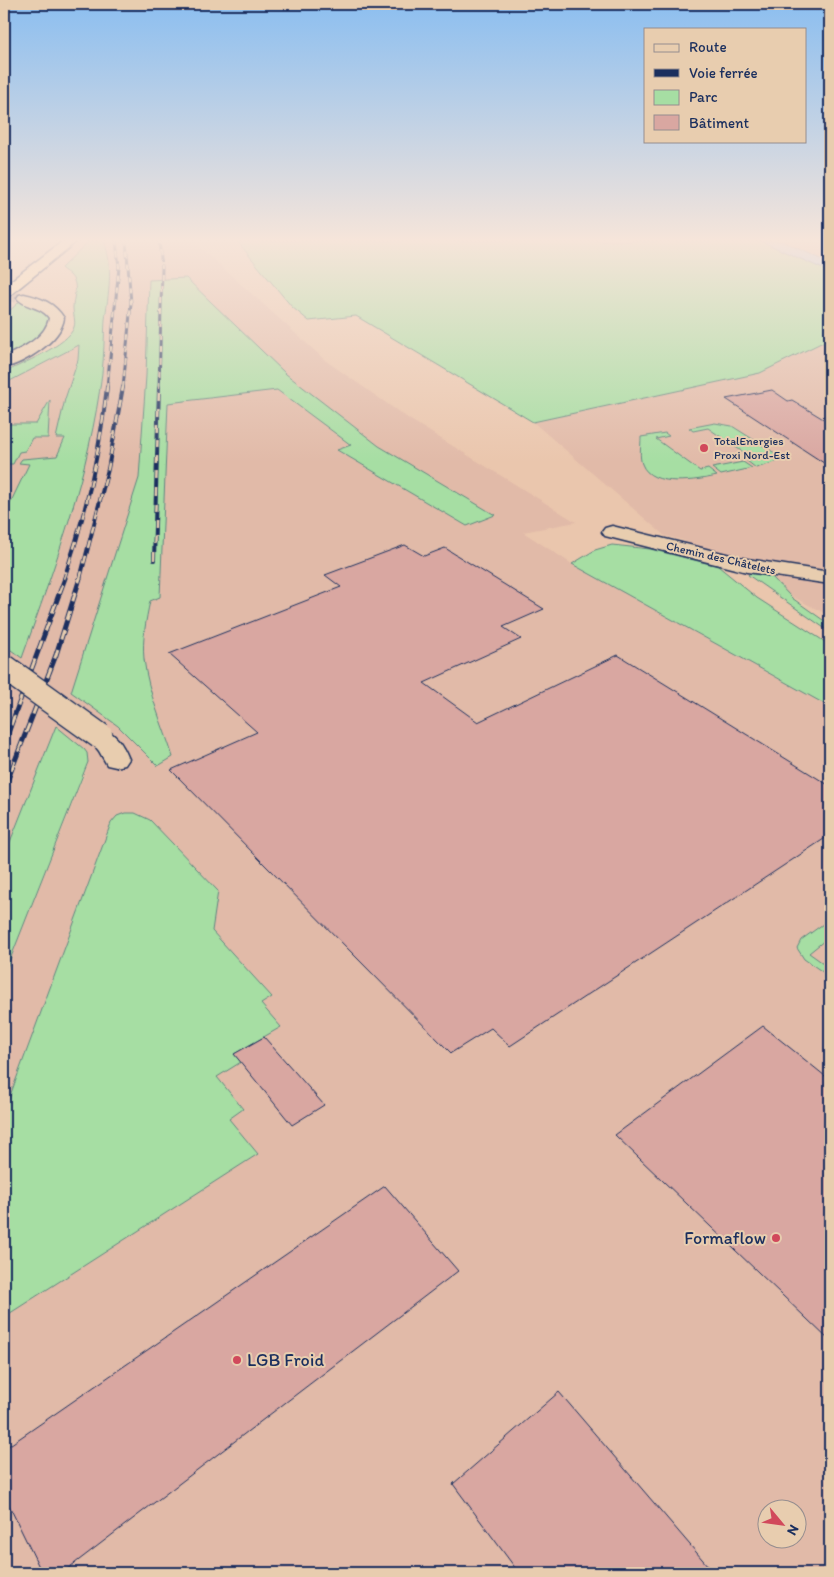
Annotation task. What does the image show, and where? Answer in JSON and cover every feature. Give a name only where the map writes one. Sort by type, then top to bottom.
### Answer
[{"type":"street","points":[[4,363],[43,341],[56,328],[57,322],[55,315]]},
{"type":"street","name":"Chemin des Châtelets","points":[[612,532],[736,564],[830,578]]},
{"type":"street","points":[[4,667],[100,736],[111,748],[116,759]]},
{"type":"shaded area","points":[[107,315],[275,315],[326,361],[409,419],[576,522],[523,532],[572,564],[830,707],[830,1573],[4,1573],[4,975],[87,768],[88,758],[80,745],[56,727],[4,857],[4,702],[9,690],[4,685],[4,645],[22,657],[65,537],[91,433],[102,373]]},
{"type":"shaded area","points":[[830,342],[830,616],[682,540],[665,536],[533,422],[760,373],[821,343]]},
{"type":"shaded area","points":[[79,345],[78,360],[65,399],[65,437],[4,598],[4,384]]},
{"type":"green space","points":[[48,315],[50,317],[48,328],[34,341],[4,358],[4,316]]},
{"type":"green space","points":[[74,315],[106,315],[103,367],[89,446],[80,482],[47,588],[22,658],[4,645],[4,516],[29,464],[19,463],[22,459],[57,456],[65,438],[56,438],[65,399],[78,360],[79,345],[4,384],[4,373],[63,341],[74,327]]},
{"type":"green space","points":[[148,315],[224,315],[286,374],[379,446],[495,515],[467,526],[337,450],[351,445],[277,390],[168,403],[160,597],[150,601],[144,645],[144,659],[149,684],[173,757],[158,766],[118,726],[71,692],[139,478]]},
{"type":"green space","points":[[301,315],[830,315],[830,342],[821,343],[760,373],[533,422],[356,316],[309,321]]},
{"type":"green space","points":[[50,400],[48,438],[32,438],[25,451],[19,452],[13,464],[4,464],[4,424],[36,424]]},
{"type":"green space","points":[[715,423],[732,426],[781,457],[782,460],[756,468],[747,461],[753,459],[708,428],[693,431],[689,428]]},
{"type":"green space","points":[[665,433],[669,436],[656,439],[700,471],[708,469],[717,476],[676,481],[655,477],[647,472],[641,461],[641,437]]},
{"type":"green space","points":[[743,462],[752,468],[721,475],[712,468]]},
{"type":"green space","points":[[612,545],[650,549],[718,566],[757,598],[830,645],[830,707],[572,564],[595,550]]},
{"type":"green space","points":[[750,573],[772,577],[792,598],[830,625],[830,632],[748,575]]},
{"type":"green space","points":[[56,726],[84,749],[87,753],[88,762],[4,975],[4,857]]},
{"type":"green space","points":[[125,813],[135,813],[150,820],[218,891],[212,931],[272,997],[261,1004],[281,1027],[234,1054],[241,1062],[217,1077],[243,1109],[229,1119],[258,1154],[4,1317],[4,1112],[111,823],[117,816]]},
{"type":"green space","points":[[830,919],[830,936],[809,953],[830,968],[830,977],[804,959],[797,948],[801,940]]},
{"type":"building","points":[[772,390],[788,401],[792,400],[830,423],[830,467],[726,399]]},
{"type":"building","points":[[405,545],[424,556],[445,548],[544,609],[503,627],[521,639],[424,683],[478,722],[618,655],[830,786],[830,835],[510,1046],[491,1028],[451,1053],[171,770],[257,732],[169,654],[341,587],[325,575]]},
{"type":"building","name":"Formaflow","points":[[763,1026],[830,1080],[830,1341],[615,1135]]},
{"type":"building","points":[[264,1037],[324,1105],[292,1125],[234,1054]]},
{"type":"building","name":"LGB Froid","points":[[385,1186],[458,1271],[62,1573],[42,1573],[4,1495],[4,1449]]},
{"type":"building","points":[[559,1392],[714,1573],[519,1573],[453,1484]]},
{"type":"railway","points":[[107,388],[114,315]]},
{"type":"railway","points":[[123,388],[130,315]]},
{"type":"railway","points":[[159,388],[161,315]]},
{"type":"railway","points":[[64,579],[79,532],[91,484],[107,387]]},
{"type":"railway","points":[[80,579],[108,469],[123,387]]},
{"type":"railway","points":[[154,560],[159,387]]},
{"type":"railway","points":[[4,744],[65,578]]},
{"type":"railway","points":[[4,789],[56,655],[80,578]]},
{"type":"place","name":"TotalEnergies Proxi Nord-Est","points":[[704,448]]},
{"type":"place","name":"Formaflow","points":[[776,1238]]},
{"type":"place","name":"LGB Froid","points":[[237,1360]]}]
